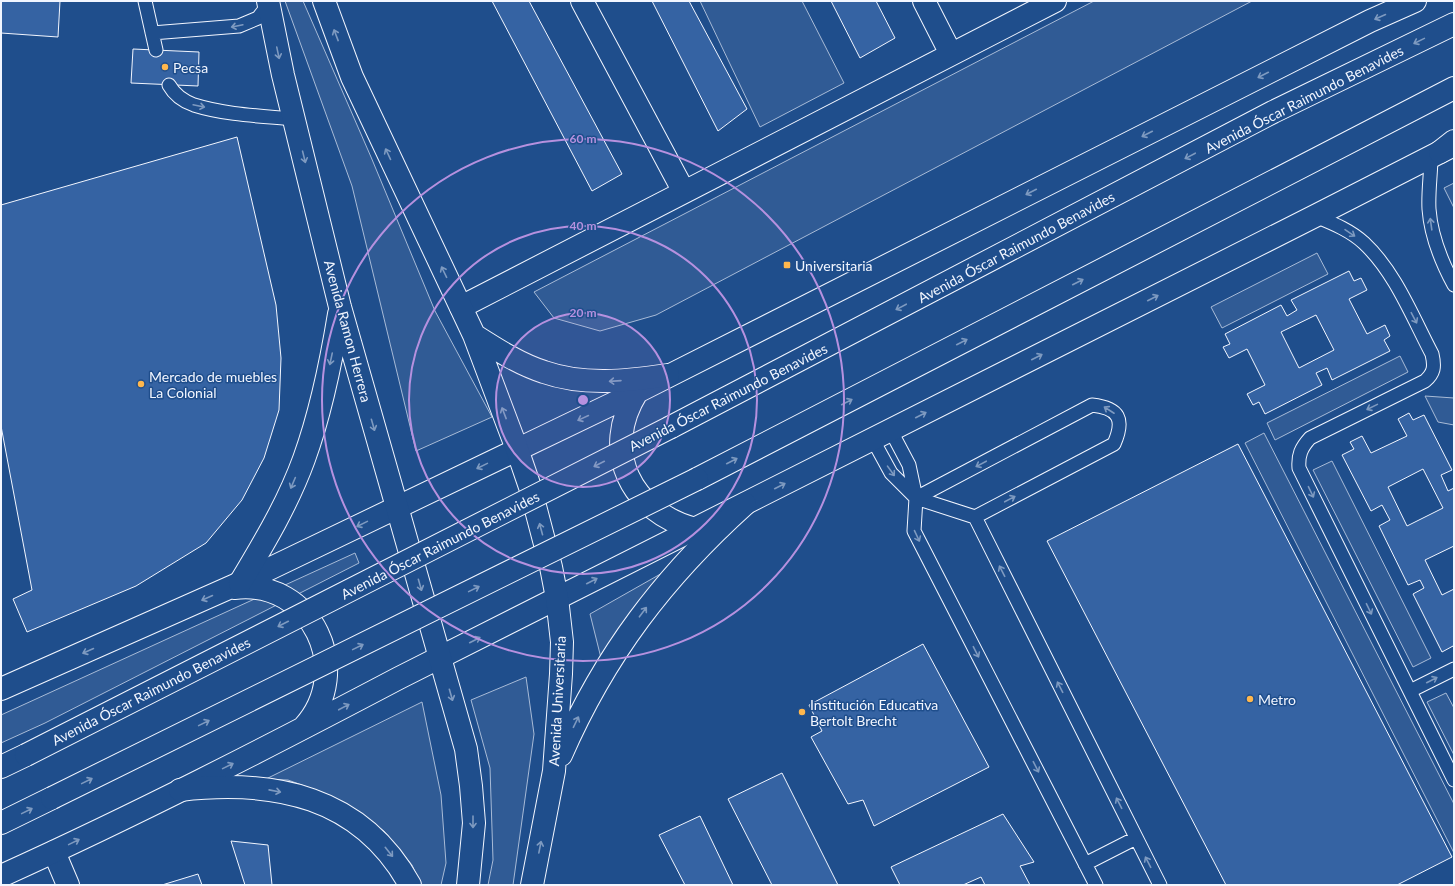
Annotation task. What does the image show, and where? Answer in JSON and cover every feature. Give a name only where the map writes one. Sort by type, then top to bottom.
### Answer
[{"type":"main road","points":[[324,1],[352,77],[474,336],[518,449]]},
{"type":"main road","points":[[582,1],[684,192]]},
{"type":"main road","points":[[924,1],[951,54]]},
{"type":"main road","points":[[461,307],[1055,1]]},
{"type":"main road","points":[[1,689],[234,586],[637,392],[1370,21],[1415,1]]},
{"type":"main road","name":"Avenida Ramon Herrera","points":[[268,3],[283,75],[340,307],[441,657]]},
{"type":"main road","name":"Avenida Óscar Raimundo Benavides","points":[[1,767],[671,428],[1273,112],[1454,24]]},
{"type":"main road","points":[[1,823],[697,479],[1454,88]]},
{"type":"main road","points":[[1,876],[54,852],[302,730],[557,598],[1316,216],[1445,148]]},
{"type":"main road","points":[[234,586],[279,516],[304,459],[328,377],[340,307]]},
{"type":"main road","points":[[474,336],[517,360],[543,372],[567,378],[608,382],[668,375]]},
{"type":"main road","points":[[637,392],[625,415],[621,440],[621,452],[628,477],[634,488],[650,507],[671,521],[695,529]]},
{"type":"main road","name":"Avenida Universitaria","points":[[518,449],[530,487],[551,567],[557,598],[562,657],[554,771],[532,885]]},
{"type":"main road","points":[[554,771],[576,722],[601,674],[630,630],[677,570],[710,536],[745,504]]},
{"type":"main road","points":[[234,586],[239,588],[263,590],[284,598],[303,612],[317,630],[325,652],[327,675],[325,688],[317,711],[302,730]]},
{"type":"main road","points":[[441,657],[466,749],[471,786],[474,823],[468,885]]},
{"type":"main road","points":[[180,790],[227,786],[261,788],[295,795],[328,806],[355,820],[366,829],[394,859],[410,885]]},
{"type":"main road","points":[[54,852],[68,885]]},
{"type":"lane","points":[[145,1],[156,50]]},
{"type":"lane","points":[[152,33],[239,26],[258,18],[268,3]]},
{"type":"lane","points":[[168,84],[174,94],[193,105],[294,119]]},
{"type":"lane","points":[[1445,148],[1429,208],[1433,235],[1442,261],[1454,286]]},
{"type":"lane","points":[[1316,216],[1340,227],[1363,242],[1381,261],[1396,284],[1432,354],[1434,364],[1432,374],[1425,382],[1310,438],[1302,447],[1298,457],[1299,468],[1454,780]]},
{"type":"lane","points":[[916,498],[1092,405],[1107,407],[1118,416],[1120,430],[1114,444],[975,517]]},
{"type":"lane","points":[[882,435],[891,473],[916,498],[975,517],[1160,885]]},
{"type":"lane","points":[[882,435],[909,465],[916,498],[914,531],[1096,885]]},
{"type":"lane","points":[[1410,691],[1454,669]]},
{"type":"lane","points":[[1086,864],[1136,838]]},
{"type":"shaded area","points":[[285,1],[303,1],[371,157],[435,311],[492,417],[416,451],[352,186]]},
{"type":"shaded area","points":[[700,1],[802,1],[844,83],[760,127]]},
{"type":"shaded area","points":[[1094,1],[1252,1],[656,315],[600,331],[554,318],[534,292]]},
{"type":"shaded area","points":[[1454,183],[1454,208],[1444,188]]},
{"type":"shaded area","points":[[1317,253],[1328,274],[1222,328],[1211,307]]},
{"type":"shaded area","points":[[1400,356],[1408,372],[1275,440],[1267,423]]},
{"type":"shaded area","points":[[1425,396],[1454,398],[1454,425],[1438,422]]},
{"type":"shaded area","points":[[1264,433],[1454,804],[1454,853],[1245,443]]},
{"type":"shaded area","points":[[1332,461],[1431,658],[1413,667],[1313,470]]},
{"type":"shaded area","points":[[355,553],[359,563],[45,723],[1,743],[1,715]]},
{"type":"shaded area","points":[[664,572],[604,670],[590,614]]},
{"type":"shaded area","points":[[526,677],[534,734],[513,885],[488,885],[493,860],[490,768],[471,700]]},
{"type":"shaded area","points":[[1446,693],[1454,708],[1454,755],[1427,702]]},
{"type":"shaded area","points":[[422,702],[441,795],[446,863],[441,885],[421,885],[412,865],[384,831],[348,805],[321,792],[288,780],[266,779]]},
{"type":"building","points":[[1,1],[60,1],[58,37],[1,33]]},
{"type":"building","points":[[492,1],[529,1],[622,174],[592,191]]},
{"type":"building","points":[[652,1],[689,1],[747,109],[718,131]]},
{"type":"building","points":[[831,1],[876,1],[895,38],[860,58]]},
{"type":"building","name":"Pecsa","points":[[133,49],[199,52],[198,86],[131,83]]},
{"type":"building","name":"Mercado de muebles La Colonial","points":[[237,137],[276,305],[281,358],[279,410],[264,458],[242,500],[206,543],[136,586],[27,632],[13,599],[32,590],[1,426],[1,205]]},
{"type":"building","points":[[1349,271],[1354,281],[1361,278],[1367,290],[1349,299],[1367,334],[1385,325],[1390,336],[1384,340],[1390,351],[1332,380],[1327,368],[1316,373],[1322,385],[1265,414],[1259,402],[1253,405],[1247,394],[1265,385],[1247,349],[1229,358],[1223,347],[1230,344],[1225,334],[1281,305],[1287,316],[1297,310],[1291,300]],"holes":[[[1316,315],[1334,350],[1299,368],[1281,332]]]},
{"type":"building","points":[[1409,413],[1413,420],[1424,415],[1452,470],[1441,475],[1448,491],[1454,488],[1454,546],[1425,560],[1442,595],[1454,589],[1454,649],[1453,646],[1442,652],[1413,594],[1424,588],[1420,580],[1408,585],[1379,526],[1390,520],[1382,505],[1371,511],[1342,455],[1354,449],[1350,442],[1362,436],[1371,453],[1407,436],[1398,419]],"holes":[[[1423,469],[1443,508],[1407,526],[1388,487]]]},
{"type":"building","name":"Metro","points":[[1238,444],[1452,857],[1397,885],[1226,885],[1047,541]]},
{"type":"building","points":[[923,644],[989,767],[874,826],[863,800],[848,804],[811,737],[822,731],[809,705]]},
{"type":"building","points":[[782,773],[838,885],[772,885],[728,799]]},
{"type":"building","points":[[1003,814],[1034,862],[1020,866],[1030,885],[985,885],[981,877],[963,885],[900,885],[891,867]]},
{"type":"building","points":[[700,816],[733,885],[685,885],[659,835]]},
{"type":"building","points":[[231,841],[268,845],[272,885],[245,885]]},
{"type":"building","points":[[198,874],[202,885],[162,885]]},
{"type":"place","name":"Pecsa","points":[[165,67]]},
{"type":"place","name":"Universitaria","points":[[787,265]]},
{"type":"place","name":"Mercado de muebles La Colonial","points":[[141,384]]},
{"type":"place","name":"Metro","points":[[1250,699]]},
{"type":"place","name":"Institución Educativa Bertolt Brecht","points":[[802,712]]}]
